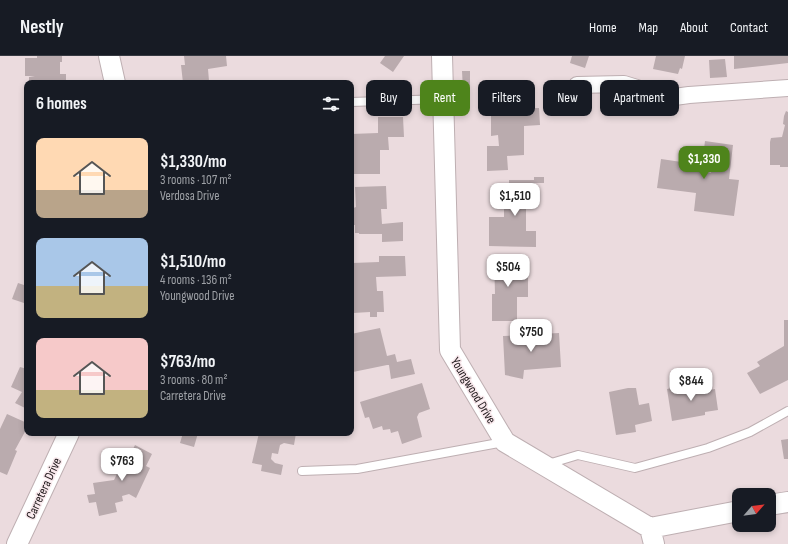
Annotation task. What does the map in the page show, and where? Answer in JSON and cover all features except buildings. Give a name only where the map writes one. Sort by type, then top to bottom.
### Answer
[{"type":"street","points":[[109,56],[114,80]]},
{"type":"street","name":"Youngwood Drive","points":[[442,56],[443,80]]},
{"type":"street","points":[[592,85],[624,84],[637,88],[653,100],[689,95],[788,88]]},
{"type":"street","name":"Youngwood Drive","points":[[443,116],[450,350],[505,442],[545,465],[652,536]]},
{"type":"street","name":"Carretera Drive","points":[[17,544],[68,436]]},
{"type":"street","points":[[776,504],[788,502]]},
{"type":"street","points":[[652,536],[732,513]]},
{"type":"lane","points":[[354,102],[420,100]]},
{"type":"lane","points":[[545,465],[578,454],[635,468],[708,448],[750,432],[788,411]]},
{"type":"lane","points":[[302,471],[357,469],[505,442]]}]
